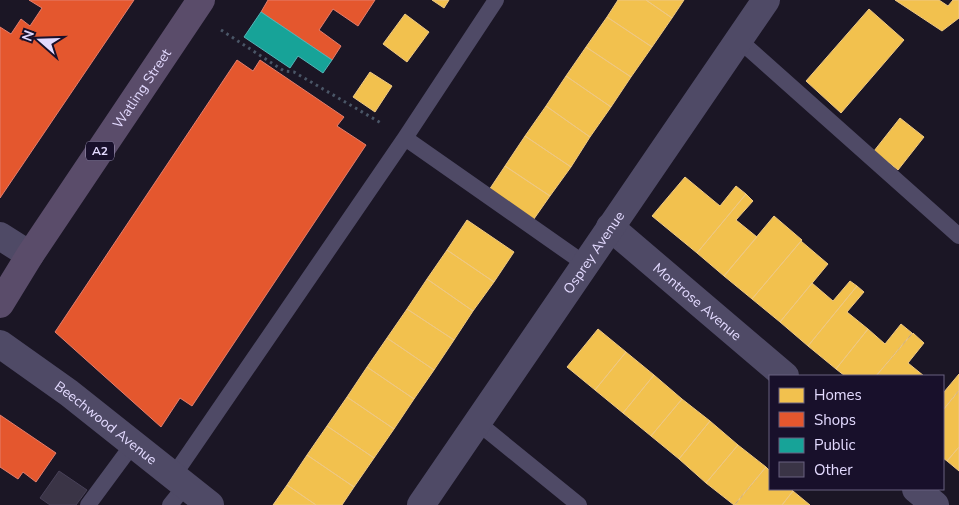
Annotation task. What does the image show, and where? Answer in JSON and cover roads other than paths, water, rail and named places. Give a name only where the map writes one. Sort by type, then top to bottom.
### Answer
[{"type":"main road","name":"Watling Street","points":[[0,304],[201,0]]},
{"type":"street","name":"Osprey Avenue","points":[[421,505],[766,0]]},
{"type":"street","name":"Montrose Avenue","points":[[610,227],[784,375]]},
{"type":"street","points":[[0,236],[30,256]]},
{"type":"street","name":"Beechwood Avenue","points":[[0,344],[45,375],[133,444],[177,488],[210,505]]},
{"type":"street","points":[[917,490],[935,505]]},
{"type":"lane","points":[[177,488],[496,0]]},
{"type":"lane","points":[[738,40],[959,236]]},
{"type":"lane","points":[[405,138],[585,264]]},
{"type":"lane","points":[[477,422],[579,505]]},
{"type":"lane","points":[[88,505],[133,444]]}]
